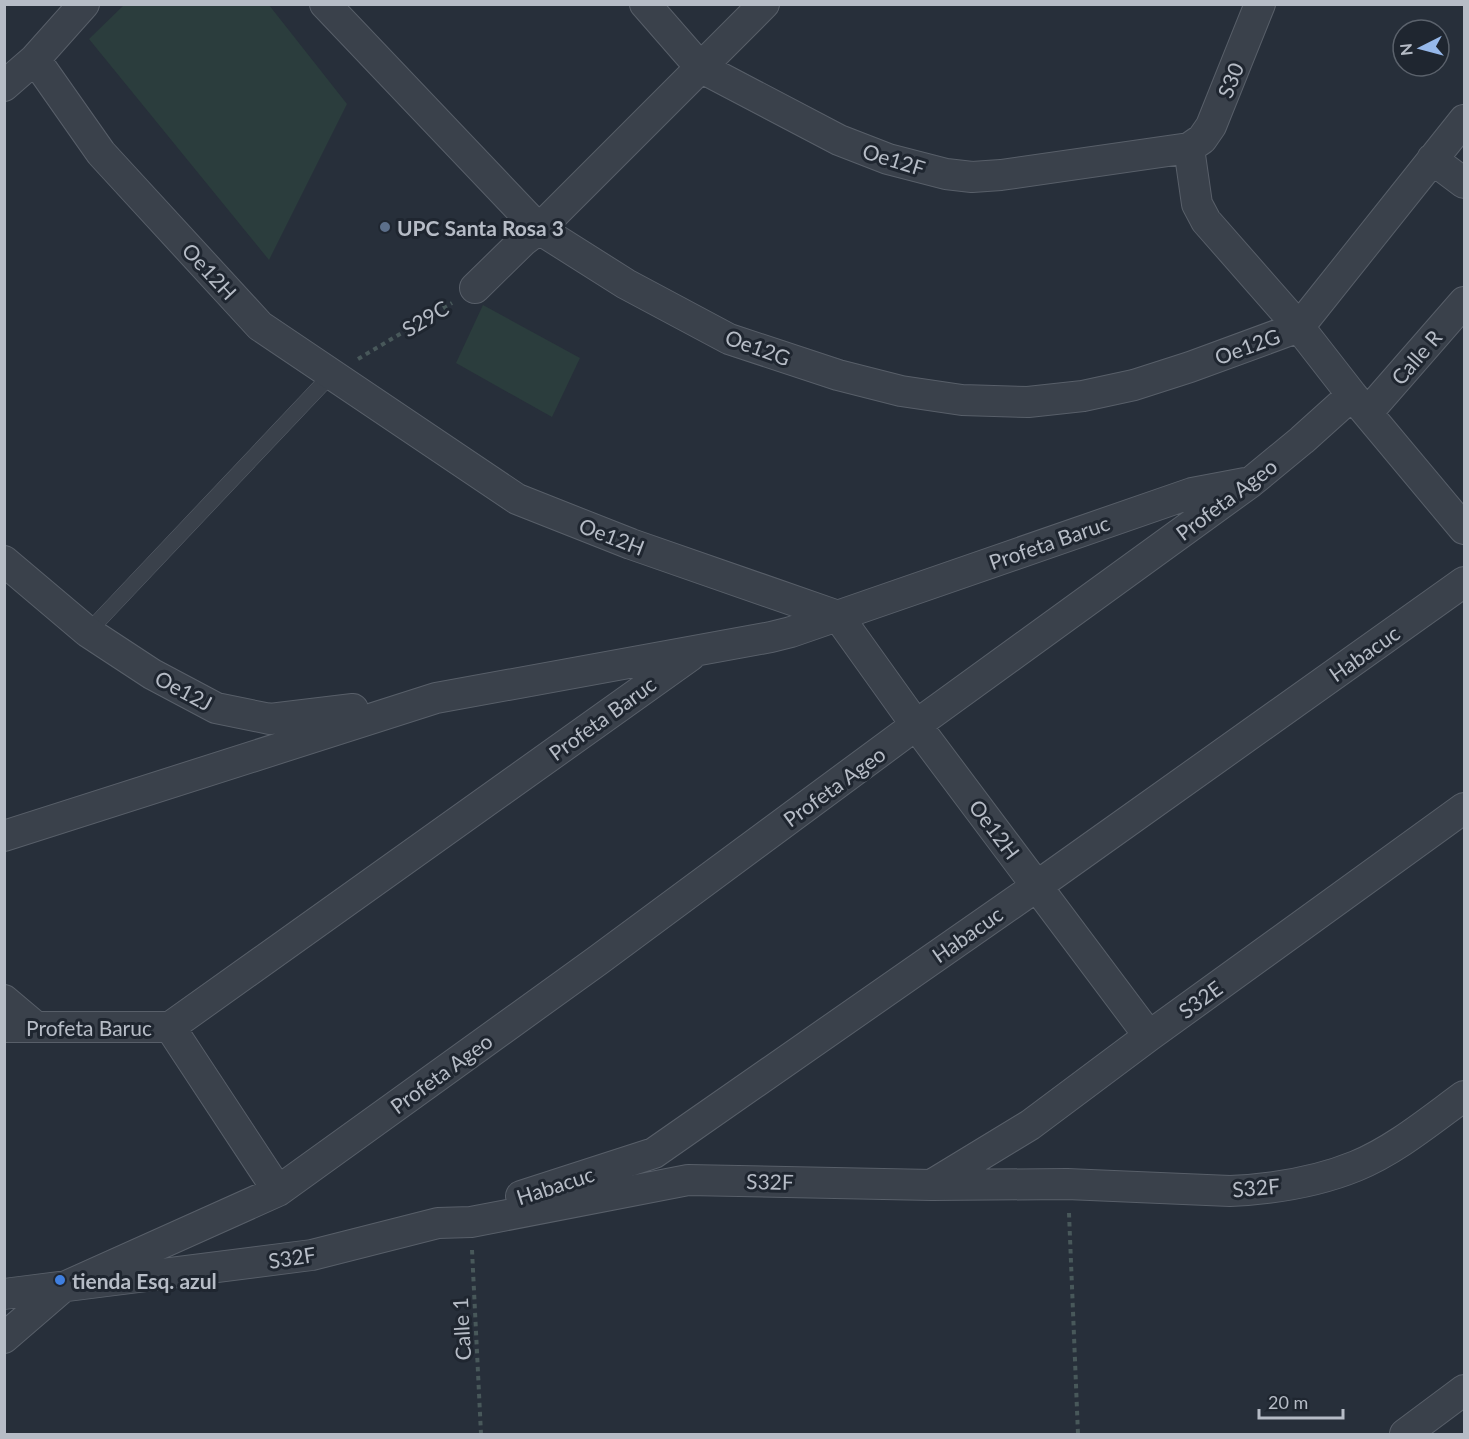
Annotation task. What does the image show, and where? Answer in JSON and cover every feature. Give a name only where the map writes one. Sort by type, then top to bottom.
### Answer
[{"type":"street","points":[[4,86],[35,59],[84,4]]},
{"type":"street","name":"Oe12G","points":[[325,4],[539,229],[626,284],[729,339],[838,375],[902,391],[962,400],[1028,402],[1083,396],[1134,385],[1299,327]]},
{"type":"street","name":"Oe12F","points":[[645,4],[700,67],[855,147],[888,159],[946,174],[972,177],[1001,176],[1189,148]]},
{"type":"street","points":[[476,288],[523,241],[539,229],[764,4]]},
{"type":"street","name":"S30","points":[[1189,148],[1202,139],[1211,126],[1260,4]]},
{"type":"street","name":"Oe12H","points":[[35,59],[102,153],[260,326],[517,499],[631,544],[838,616],[916,725],[1149,1036]]},
{"type":"street","points":[[1299,327],[1464,120]]},
{"type":"street","points":[[1189,148],[1200,213],[1299,327],[1464,529]]},
{"type":"street","points":[[1432,159],[1464,183]]},
{"type":"street","name":"Calle R","points":[[1360,403],[1464,302]]},
{"type":"street","name":"Profeta Ageo","points":[[4,1338],[62,1288],[278,1191],[597,961],[916,725],[1251,482],[1302,440],[1360,403]]},
{"type":"street","name":"Profeta Baruc","points":[[4,1028],[170,1027],[697,650],[771,637],[838,616],[1192,493],[1251,482]]},
{"type":"street","name":"Oe12J","points":[[4,561],[88,632],[152,674],[216,708],[270,719],[436,698]]},
{"type":"street","name":"Habacuc","points":[[438,1223],[654,1153],[1037,886],[1464,582]]},
{"type":"street","points":[[4,836],[436,698],[697,650]]},
{"type":"street","name":"S32E","points":[[932,1185],[1030,1125],[1464,808]]},
{"type":"street","points":[[4,1000],[36,1027]]},
{"type":"street","points":[[170,1027],[278,1191]]},
{"type":"street","name":"S32F","points":[[62,1288],[312,1255],[438,1223],[471,1222],[688,1180],[932,1185],[1067,1184],[1230,1191],[1257,1190],[1310,1181],[1357,1166],[1404,1139],[1464,1096]]},
{"type":"street","points":[[4,1294],[62,1288]]},
{"type":"street","points":[[1405,1434],[1464,1390]]},
{"type":"lane","points":[[88,632],[332,375]]},
{"type":"path","name":"S29C","points":[[332,375],[476,288]]},
{"type":"path","points":[[1067,1184],[1078,1434]]},
{"type":"path","name":"Calle 1","points":[[471,1222],[482,1434]]},
{"type":"shaded area","points":[[125,4],[269,5],[347,104],[269,260],[89,39]]},
{"type":"shaded area","points":[[483,305],[580,358],[552,417],[456,363]]},
{"type":"place","name":"UPC Santa Rosa 3","points":[[385,227]]},
{"type":"place","name":"tienda Esq. azul","points":[[60,1280]]}]
